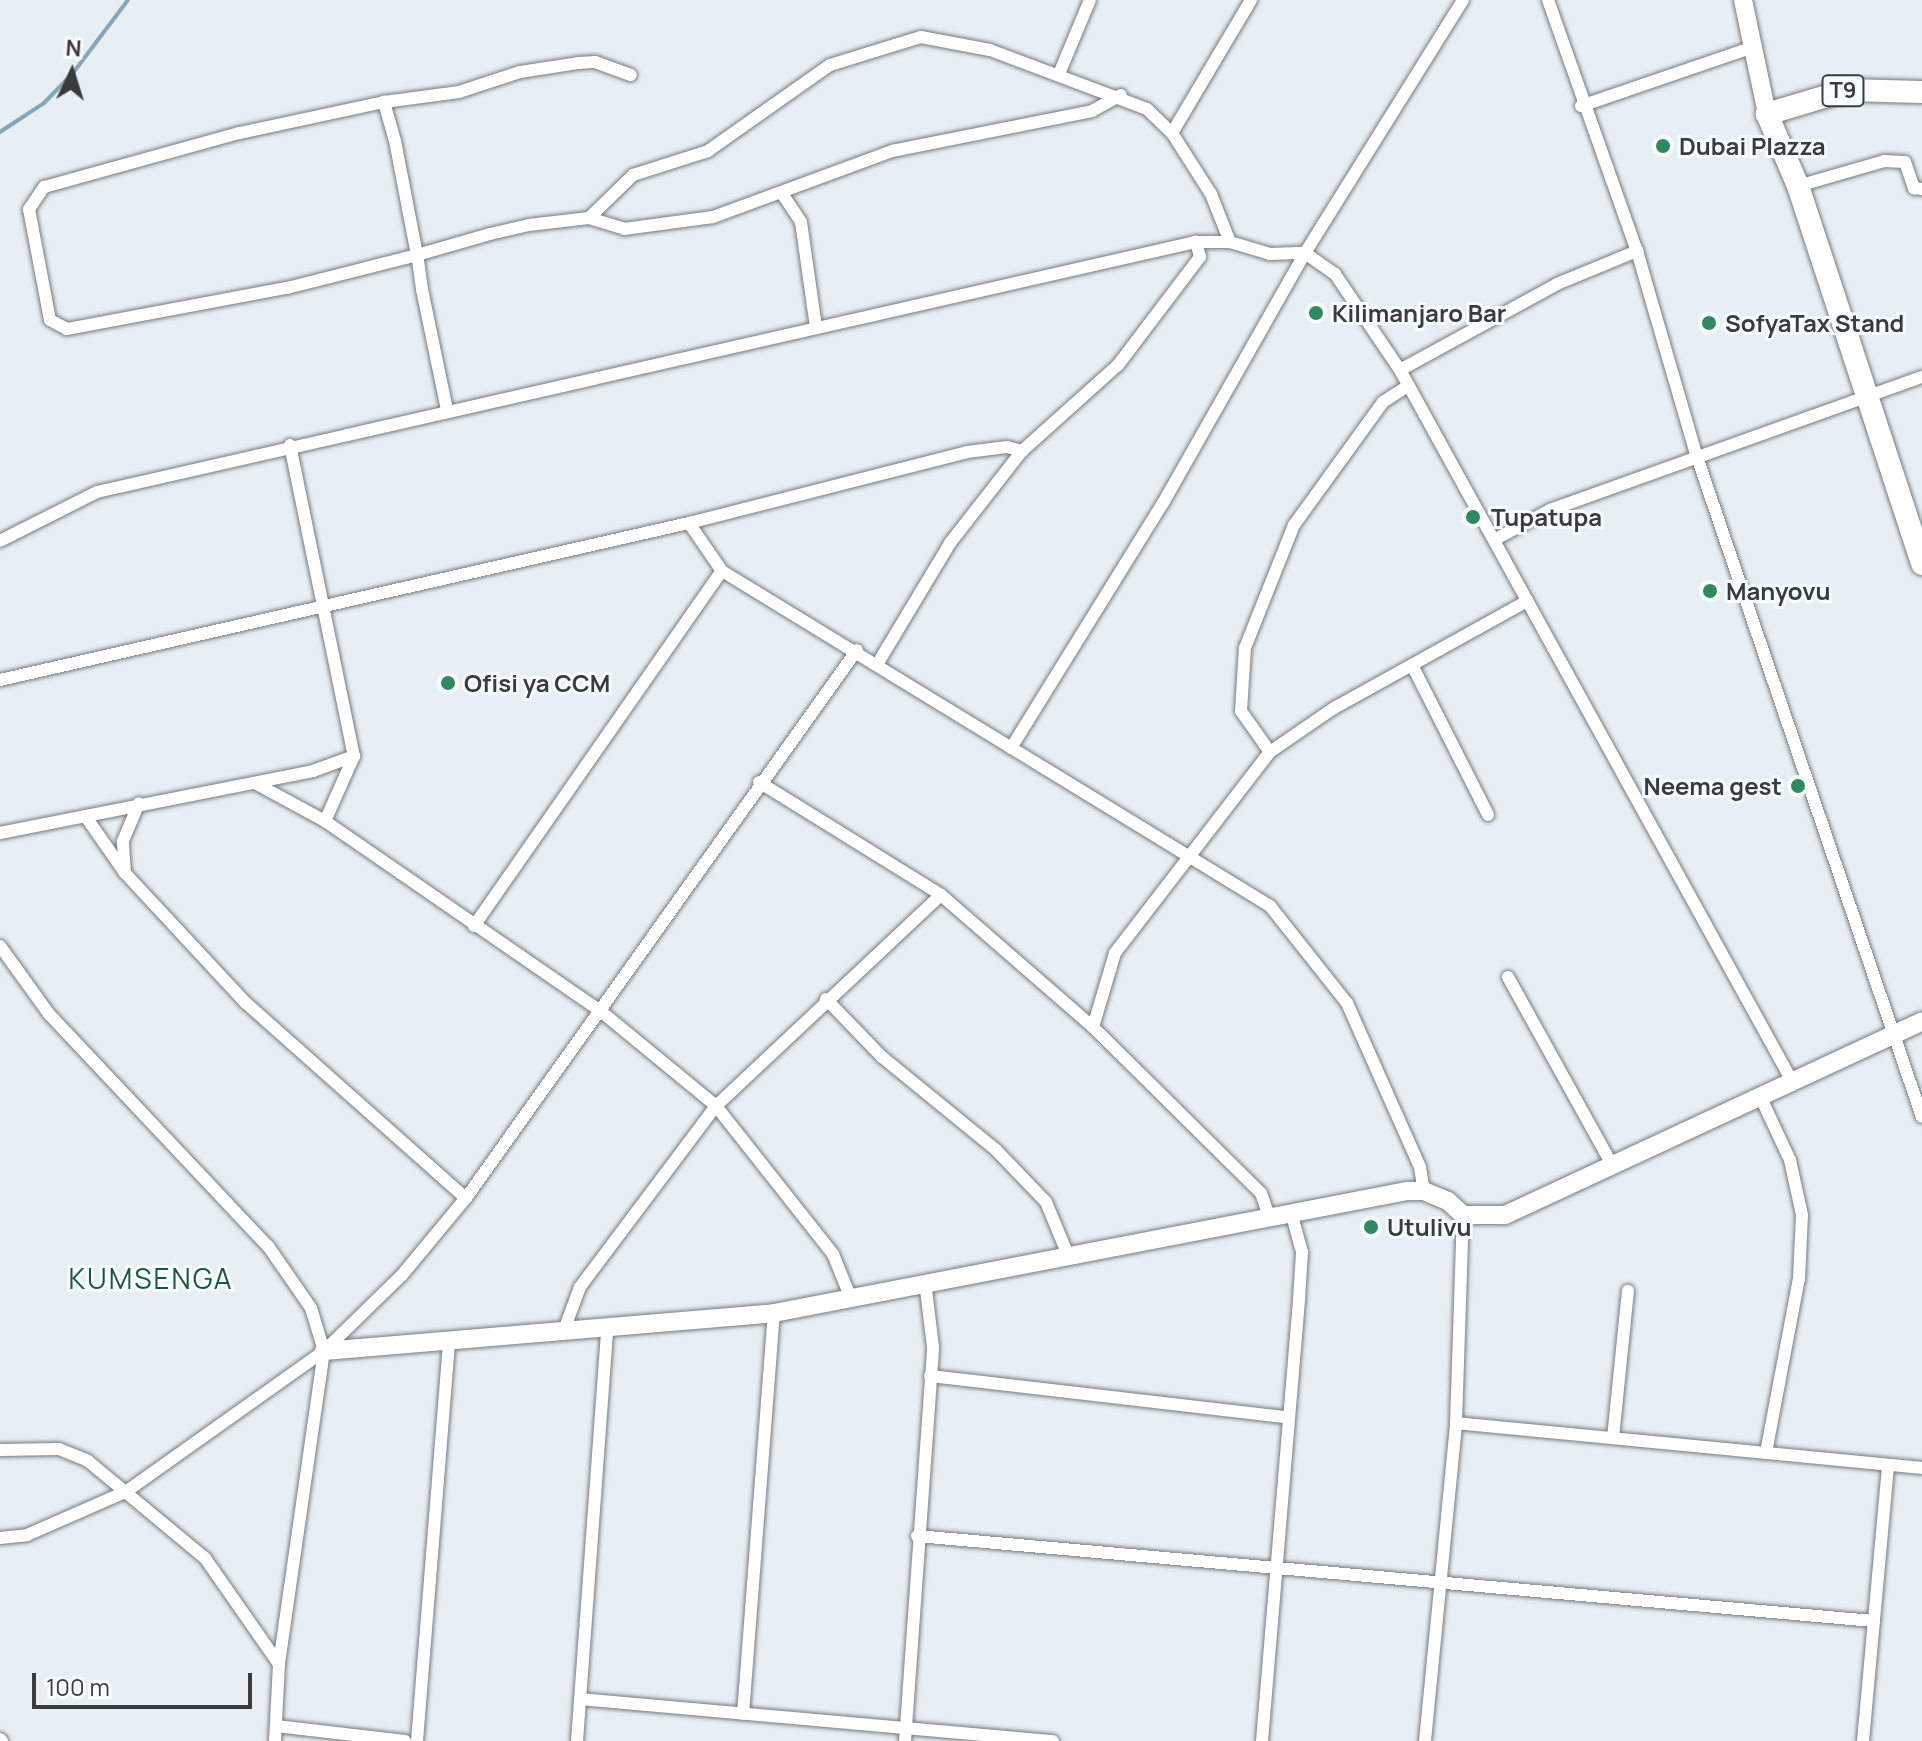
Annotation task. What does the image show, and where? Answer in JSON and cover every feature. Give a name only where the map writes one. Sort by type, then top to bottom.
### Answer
[{"type":"highway","name":"T9","points":[[1767,114],[1847,90],[1922,92]]},
{"type":"highway","points":[[1767,114],[1798,186],[1922,564]]},
{"type":"street","points":[[1059,74],[1090,0]]},
{"type":"street","points":[[1172,133],[1251,0]]},
{"type":"street","points":[[1011,748],[1163,503],[1305,253],[1463,0]]},
{"type":"street","points":[[1548,0],[1581,106],[1637,251],[1697,457],[1922,1117]]},
{"type":"street","points":[[1743,0],[1756,46],[1767,114]]},
{"type":"street","points":[[589,218],[633,175],[708,151],[830,65],[921,37],[990,50],[1121,95],[1147,109],[1172,133],[1211,194],[1230,242]]},
{"type":"street","points":[[1581,106],[1756,46]]},
{"type":"street","points":[[631,75],[595,62],[520,72],[459,92],[384,102],[239,133],[44,187],[29,209],[50,320],[67,329],[287,288],[529,225],[589,218],[624,229],[654,228],[713,217],[783,195],[813,176],[892,151],[1092,111],[1121,95]]},
{"type":"street","points":[[384,102],[447,410]]},
{"type":"street","points":[[1798,186],[1884,161],[1905,162],[1914,188],[1922,189]]},
{"type":"street","points":[[783,195],[801,222],[816,328]]},
{"type":"street","points":[[878,663],[950,543],[1022,451],[1118,365],[1200,257],[1196,242]]},
{"type":"street","points":[[0,541],[97,492],[290,445],[1196,242],[1230,242],[1270,254],[1305,253],[1335,274],[1400,370],[1792,1081]]},
{"type":"street","points":[[1400,370],[1557,284],[1637,251]]},
{"type":"street","points":[[1494,540],[1550,510],[1922,377]]},
{"type":"street","points":[[1270,752],[1241,711],[1245,648],[1294,525],[1383,402],[1408,386]]},
{"type":"street","points":[[290,445],[354,756],[325,821]]},
{"type":"street","points":[[0,680],[324,603],[689,523],[967,452],[1007,447],[1022,451]]},
{"type":"street","points":[[689,523],[722,571],[857,650],[1270,906],[1347,1003],[1420,1167],[1424,1191]]},
{"type":"street","points":[[474,926],[722,571]]},
{"type":"street","points":[[1093,1027],[1115,953],[1187,854],[1270,752],[1412,665],[1527,601]]},
{"type":"street","points":[[0,1538],[27,1535],[127,1491],[324,1351],[402,1275],[466,1198],[759,782],[857,650]]},
{"type":"street","points":[[1412,665],[1488,815]]},
{"type":"street","points":[[0,833],[86,817],[139,803],[255,783],[354,756]]},
{"type":"street","points":[[759,782],[941,895],[1093,1027],[1261,1193],[1269,1216]]},
{"type":"street","points":[[255,783],[325,821],[598,1009],[716,1106],[833,1254],[850,1296]]},
{"type":"street","points":[[125,873],[123,841],[139,803]]},
{"type":"street","points":[[86,817],[125,873],[246,1003],[466,1198]]},
{"type":"street","points":[[564,1330],[580,1287],[716,1106],[826,999],[941,895]]},
{"type":"street","points":[[0,946],[49,1014],[268,1246],[311,1308],[324,1351],[279,1664],[275,1741]]},
{"type":"street","points":[[1508,977],[1612,1165]]},
{"type":"street","points":[[826,999],[882,1057],[996,1150],[1046,1202],[1068,1255]]},
{"type":"street","points":[[324,1351],[449,1344],[564,1330],[607,1329],[774,1313],[1269,1216],[1424,1191],[1448,1201],[1463,1215],[1505,1215],[1922,1021]]},
{"type":"street","points":[[1760,1096],[1790,1160],[1802,1215],[1799,1278],[1766,1453]]},
{"type":"street","points":[[1262,1741],[1280,1567],[1287,1417],[1302,1252],[1291,1212]]},
{"type":"street","points":[[1425,1741],[1456,1423],[1463,1215]]},
{"type":"street","points":[[906,1735],[917,1536],[933,1347],[925,1282]]},
{"type":"street","points":[[1613,1438],[1628,1291]]},
{"type":"street","points":[[743,1714],[774,1313]]},
{"type":"street","points":[[577,1741],[607,1329]]},
{"type":"street","points":[[417,1741],[449,1344]]},
{"type":"street","points":[[930,1376],[1287,1417]]},
{"type":"street","points":[[1456,1423],[1922,1468]]},
{"type":"street","points":[[0,1450],[59,1449],[88,1461],[205,1558],[279,1664]]},
{"type":"street","points":[[1863,1741],[1888,1465]]},
{"type":"street","points":[[917,1536],[1874,1621]]},
{"type":"street","points":[[580,1699],[743,1714],[906,1735],[1053,1741]]},
{"type":"street","points":[[276,1726],[405,1741]]},
{"type":"waterway","points":[[0,132],[44,103],[73,73],[128,0]]},
{"type":"place","name":"Dubai Plazza","points":[[1663,146]]},
{"type":"place","name":"Kilimanjaro Bar","points":[[1316,313]]},
{"type":"place","name":"SofyaTax Stand","points":[[1709,323]]},
{"type":"place","name":"Tupatupa","points":[[1473,517]]},
{"type":"place","name":"Manyovu","points":[[1710,591]]},
{"type":"place","name":"Ofisi ya CCM","points":[[448,683]]},
{"type":"place","name":"Neema gest","points":[[1798,786]]},
{"type":"place","name":"Utulivu","points":[[1371,1227]]},
{"type":"district","name":"KUMSENGA","points":[[151,1278]]}]
